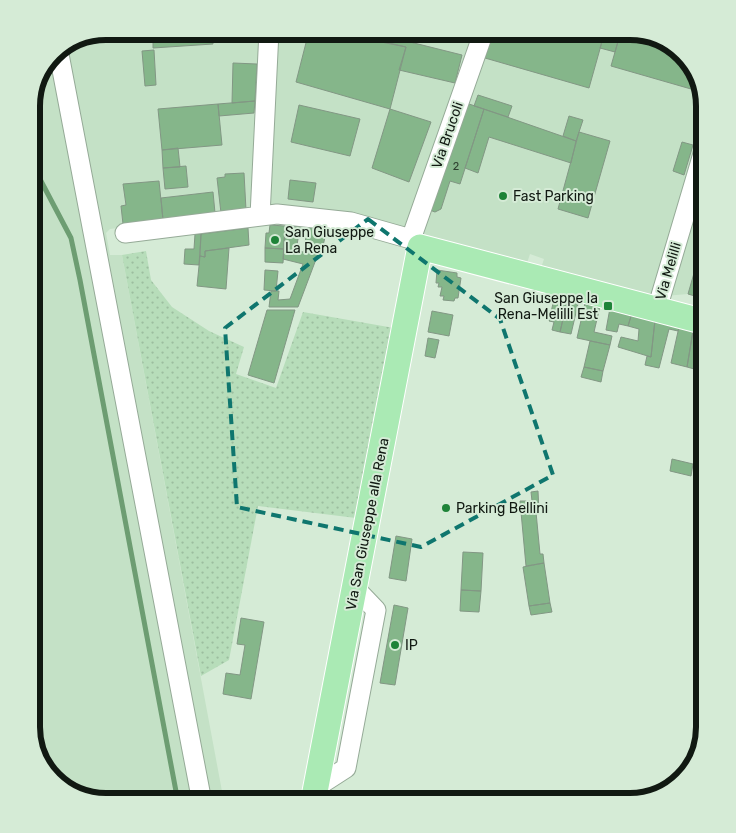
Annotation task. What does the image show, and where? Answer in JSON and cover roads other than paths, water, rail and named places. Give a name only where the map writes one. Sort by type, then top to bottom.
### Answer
[{"type":"main road","points":[[416,243],[696,320]]},
{"type":"main road","name":"Via San Giuseppe alla Rena","points":[[314,793],[354,587],[416,243]]},
{"type":"street","points":[[260,216],[268,40]]},
{"type":"street","name":"Via Brucoli","points":[[416,243],[481,40]]},
{"type":"street","points":[[60,59],[200,793]]},
{"type":"street","name":"Via Melilli","points":[[657,309],[696,177]]},
{"type":"street","points":[[125,233],[277,214],[351,222],[416,243]]},
{"type":"waterway","points":[[40,179],[71,238],[176,793]]},
{"type":"place","name":"Fast Parking","points":[[503,196]]},
{"type":"place","name":"San Giuseppe La Rena","points":[[275,240]]},
{"type":"place","name":"San Giuseppe la Rena-Melilli Est","points":[[608,306]]},
{"type":"place","name":"Parking Bellini","points":[[446,508]]},
{"type":"place","name":"IP","points":[[395,645]]}]
